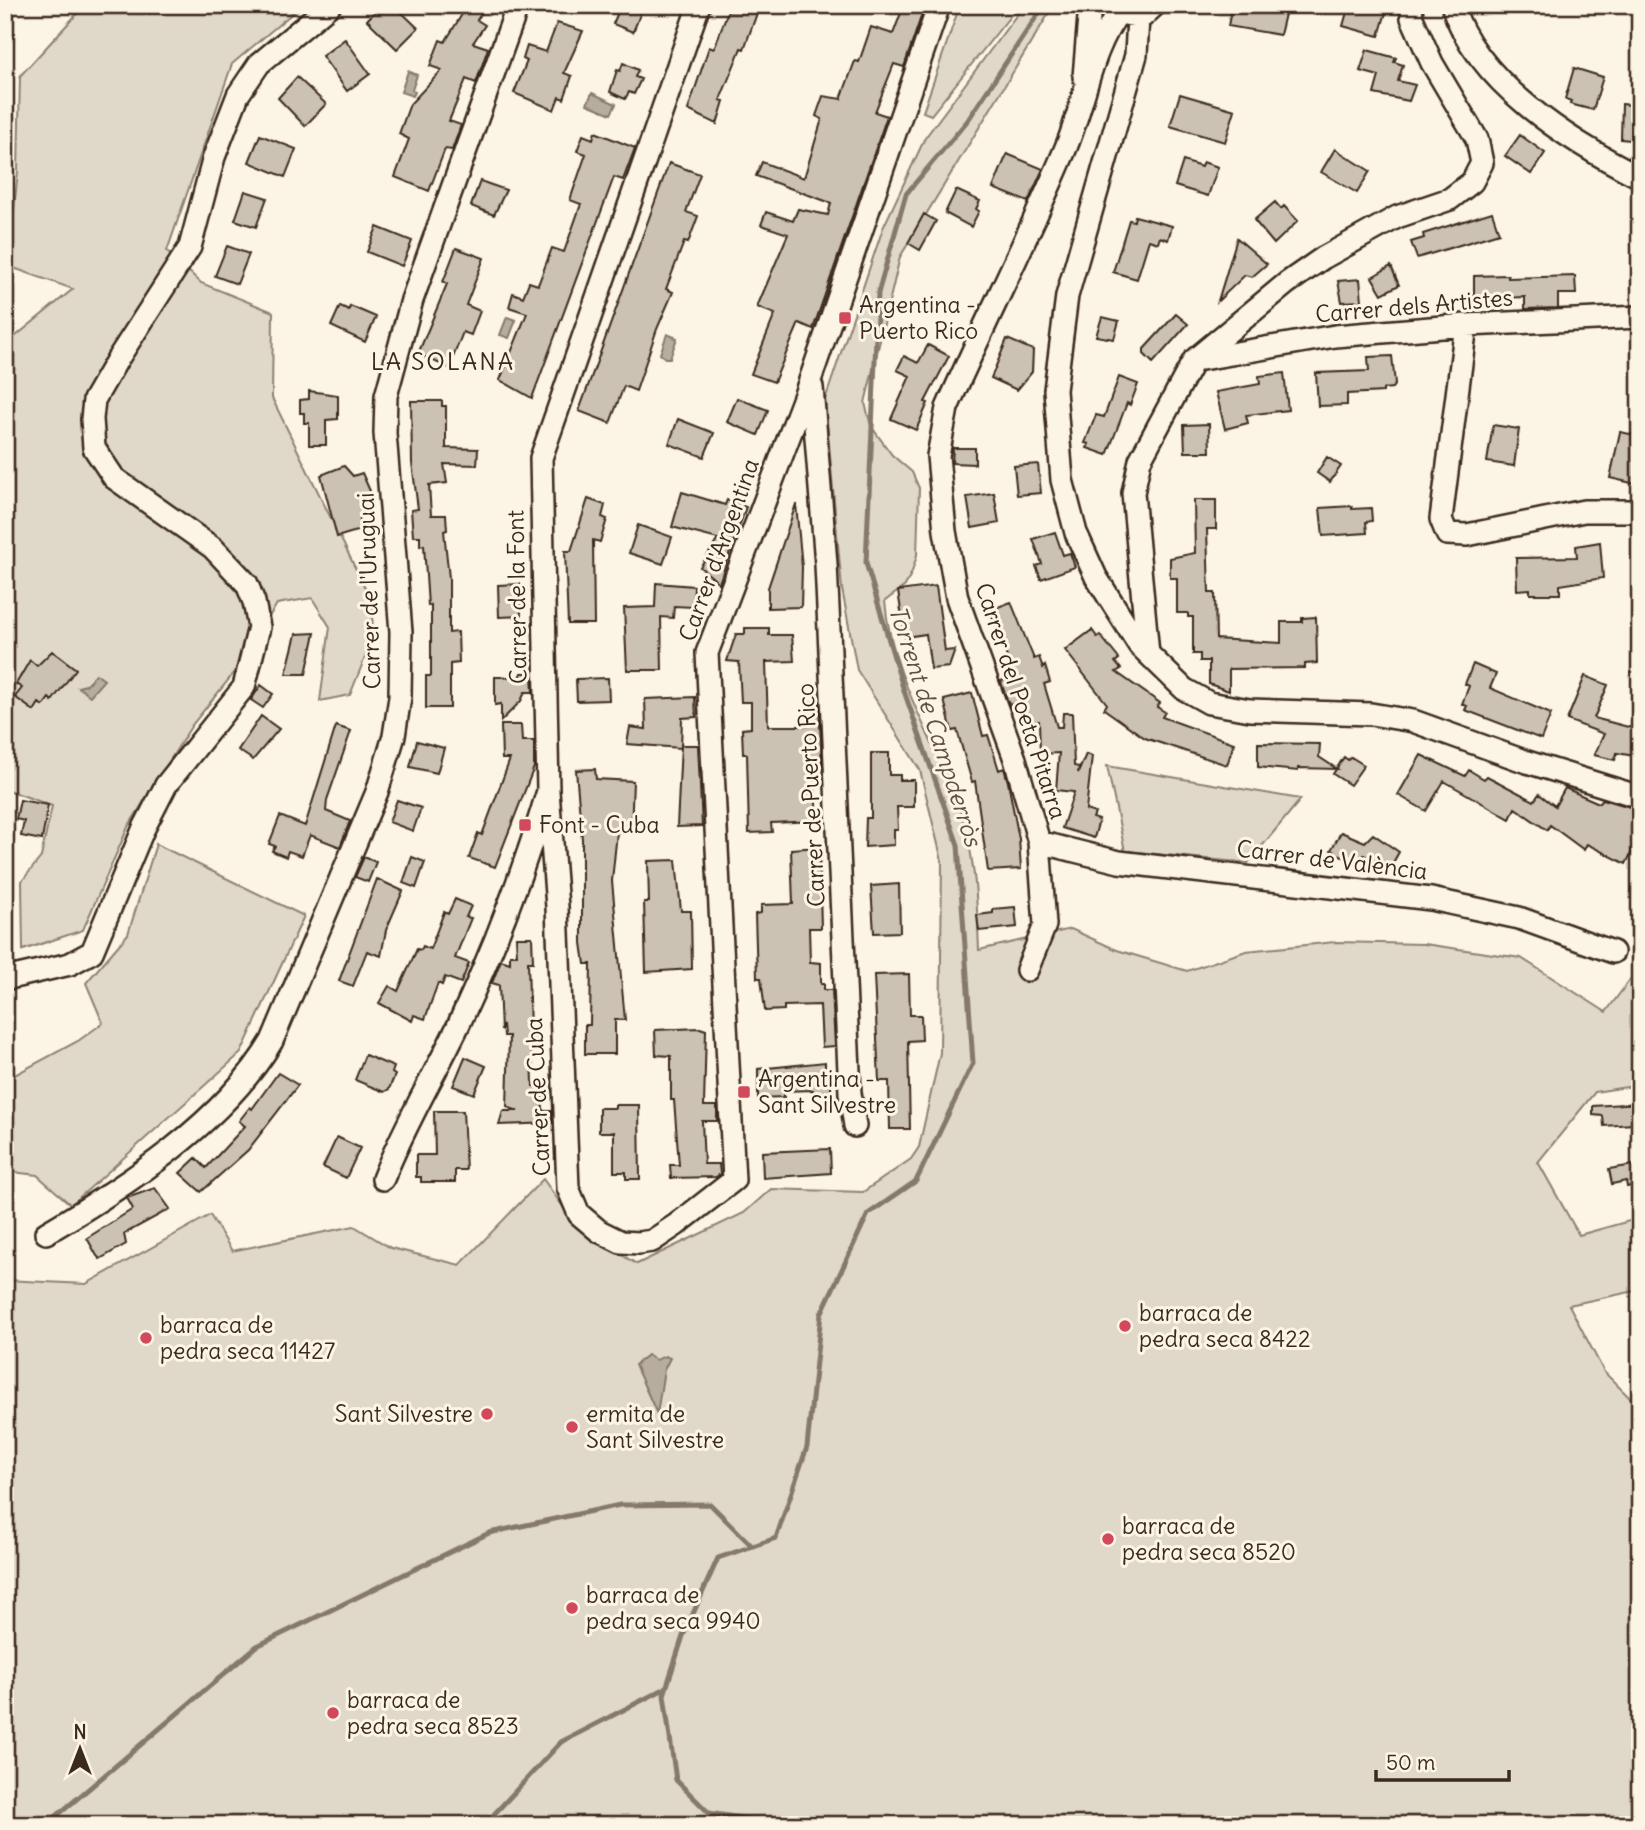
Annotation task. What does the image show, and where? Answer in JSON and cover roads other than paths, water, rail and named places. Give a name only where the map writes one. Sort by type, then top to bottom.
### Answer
[{"type":"street","points":[[5,979],[70,964],[92,952],[143,830],[166,785],[244,687],[258,627],[254,602],[247,584],[213,548],[114,478],[101,463],[94,447],[94,400],[190,247],[214,157],[238,95],[259,64],[330,5]]},
{"type":"street","name":"Carrer de l'Uruguai","points":[[46,1233],[122,1188],[230,1096],[256,1069],[272,1041],[377,792],[394,736],[401,684],[401,632],[386,433],[386,396],[412,300],[518,5]]},
{"type":"street","name":"Carrer de la Font","points":[[383,1180],[402,1130],[458,1026],[532,843],[548,791],[541,458],[548,431],[699,5]]},
{"type":"street","name":"Carrer d'Argentina","points":[[734,1180],[707,653],[811,378],[939,5]]},
{"type":"street","name":"Carrer del Poeta Pitarra","points":[[1084,96],[1084,48],[1090,5]]},
{"type":"street","points":[[1148,654],[1135,539],[1133,493],[1140,460],[1194,360],[1287,283],[1323,258],[1397,217],[1450,199],[1472,182],[1482,163],[1477,138],[1432,63],[1412,18],[1410,5]]},
{"type":"street","points":[[1452,5],[1478,55],[1512,92],[1577,141],[1640,177]]},
{"type":"street","points":[[1131,10],[1136,55],[1067,296],[1055,390],[1062,481],[1076,533],[1096,577],[1139,645],[1184,689],[1209,702],[1250,710],[1371,714],[1413,721],[1524,761],[1640,797]]},
{"type":"street","name":"Carrer del Poeta Pitarra","points":[[1027,970],[1045,925],[1039,842],[1015,759],[957,597],[942,511],[938,456],[947,408],[1029,236],[1084,96],[1105,30],[1131,10]]},
{"type":"street","name":"Carrer dels Artistes","points":[[1194,360],[1335,336],[1465,325],[1640,317]]},
{"type":"street","points":[[1465,325],[1441,519],[1447,534],[1467,536],[1602,508],[1640,511]]},
{"type":"street","name":"Carrer de Puerto Rico","points":[[811,378],[826,564],[850,1093],[855,1126]]},
{"type":"street","points":[[788,440],[816,462]]},
{"type":"street","name":"Carrer de Cuba","points":[[548,791],[557,906],[568,1188],[573,1202],[579,1214],[599,1231],[621,1241],[639,1243],[652,1241],[734,1180]]},
{"type":"street","name":"Carrer de València","points":[[1039,842],[1119,862],[1431,899],[1519,918],[1614,953]]},
{"type":"waterway","name":"Torrent de Campderròs","points":[[786,1825],[709,1813],[676,1780],[664,1695],[683,1636],[718,1558],[776,1538],[807,1447],[821,1314],[868,1214],[916,1181],[973,1063],[958,845],[904,691],[866,563],[878,293],[906,194],[968,120],[1044,5]]},
{"type":"waterway","points":[[46,1825],[257,1646],[489,1533],[620,1505],[710,1504],[752,1546]]},
{"type":"waterway","points":[[484,1825],[561,1742],[666,1688]]},
{"type":"place","name":"Argentina - Puerto Rico","points":[[845,318]]},
{"type":"place","name":"Font - Cuba","points":[[525,825]]},
{"type":"place","name":"Argentina - Sant Silvestre","points":[[744,1092]]},
{"type":"place","name":"barraca de pedra seca 8422","points":[[1125,1326]]},
{"type":"place","name":"barraca de pedra seca 11427","points":[[146,1338]]},
{"type":"place","name":"Sant Silvestre","points":[[487,1414]]},
{"type":"place","name":"ermita de Sant Silvestre","points":[[572,1427]]},
{"type":"place","name":"barraca de pedra seca 8520","points":[[1108,1539]]},
{"type":"place","name":"barraca de pedra seca 9940","points":[[572,1608]]},
{"type":"place","name":"barraca de pedra seca 8523","points":[[333,1713]]},
{"type":"district","name":"LA SOLANA","points":[[443,362]]}]
